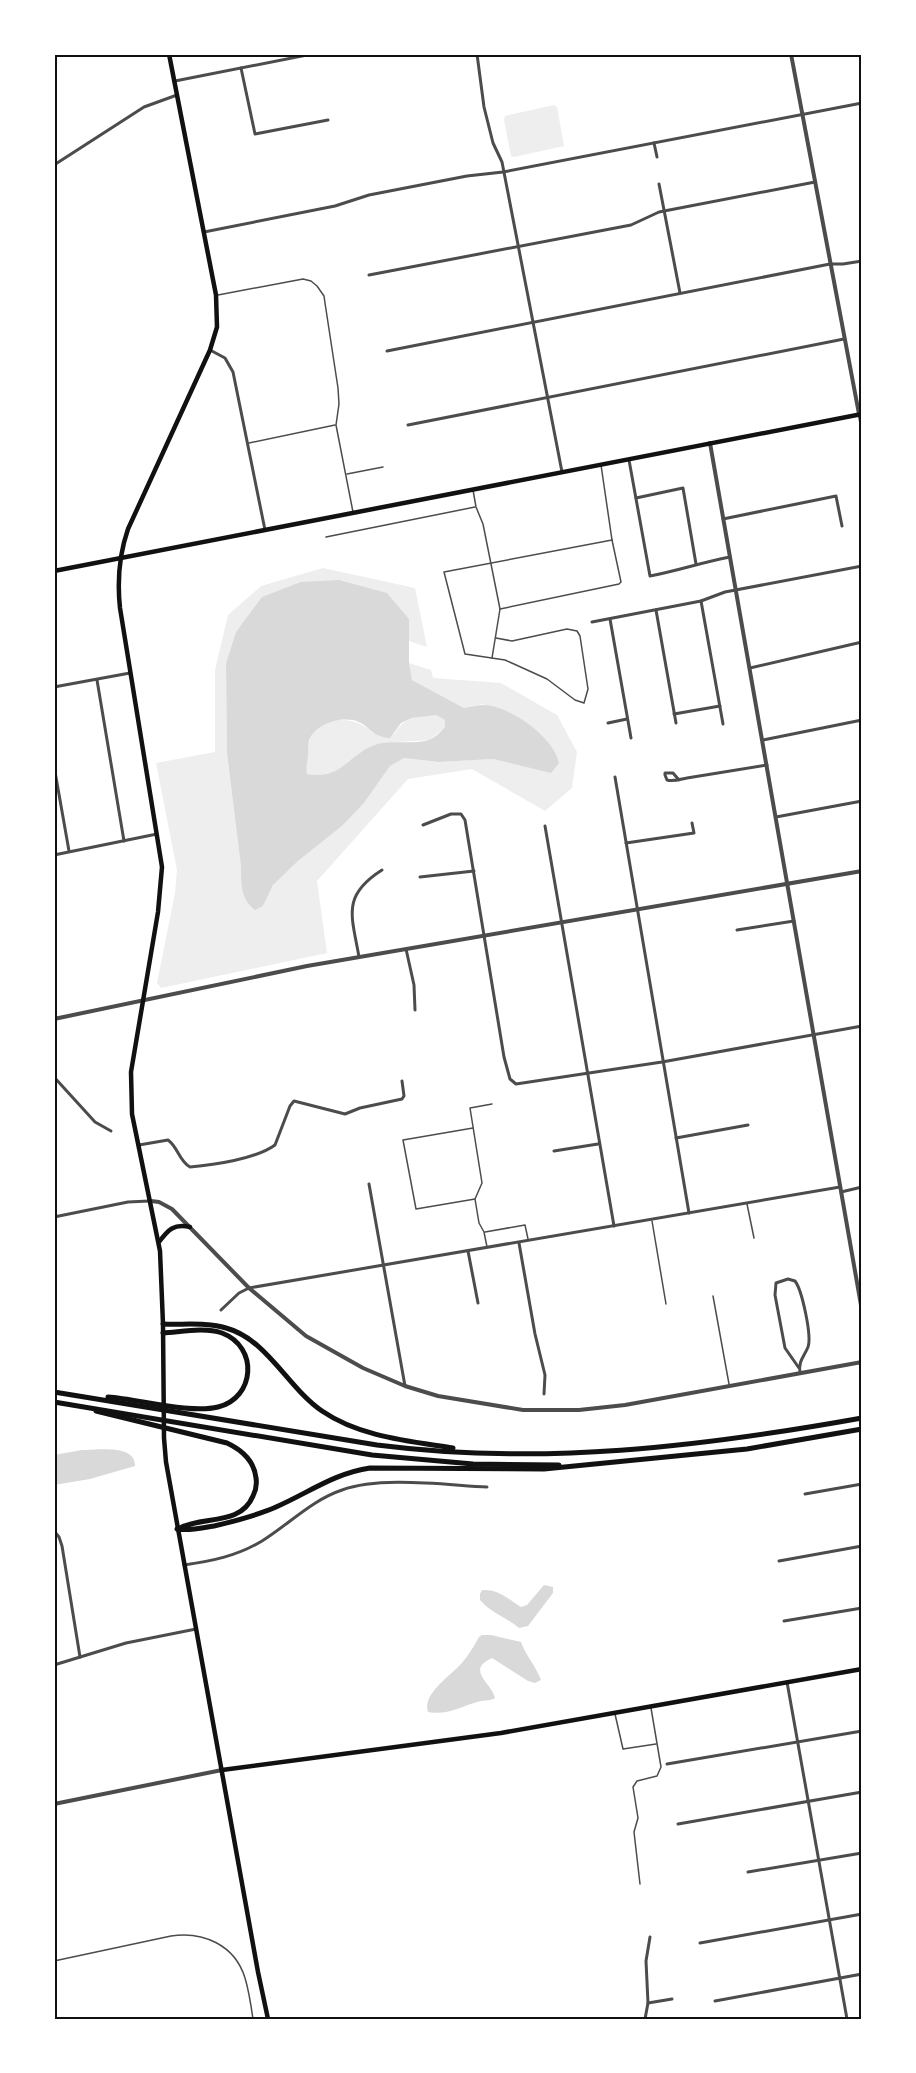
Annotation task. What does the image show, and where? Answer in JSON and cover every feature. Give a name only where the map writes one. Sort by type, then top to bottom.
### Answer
[{"type":"highway","points":[[163,1324],[219,1326],[244,1335],[314,1405],[350,1426],[406,1441],[475,1452]]},
{"type":"highway","points":[[89,1397],[112,1397],[177,1407],[211,1408],[231,1402],[242,1391],[249,1376],[249,1364],[241,1346],[233,1339],[213,1331],[163,1333]]},
{"type":"highway","points":[[54,1392],[377,1445],[420,1450],[475,1452],[570,1454],[667,1448],[770,1434],[862,1418]]},
{"type":"highway","points":[[54,1402],[372,1455],[473,1464],[593,1465]]},
{"type":"highway","points":[[90,1408],[103,1414],[227,1443],[249,1459],[256,1482],[255,1492],[248,1506],[225,1518],[189,1524],[177,1530]]},
{"type":"highway","points":[[177,1530],[188,1531],[246,1518],[273,1509],[330,1479],[370,1468],[398,1466],[534,1470],[747,1449],[862,1429]]},
{"type":"main road","points":[[169,54],[216,295],[217,327],[210,350],[133,516],[120,558],[118,598],[162,867],[161,888],[130,1082],[132,1114],[159,1242],[162,1269],[164,1438],[177,1530],[268,2019]]},
{"type":"main road","points":[[54,571],[861,414]]},
{"type":"main road","points":[[159,1242],[174,1226],[190,1227]]},
{"type":"main road","points":[[222,1770],[477,1737],[862,1669]]},
{"type":"street","points":[[175,81],[312,54]]},
{"type":"street","points":[[477,54],[484,107],[493,143],[504,172],[562,472]]},
{"type":"street","points":[[792,54],[844,339],[861,414],[862,430]]},
{"type":"street","points":[[241,68],[255,134],[328,120]]},
{"type":"street","points":[[54,165],[144,106],[177,95]]},
{"type":"street","points":[[204,232],[335,206],[369,195],[467,176],[504,172],[862,103]]},
{"type":"street","points":[[654,143],[657,157]]},
{"type":"street","points":[[369,275],[631,225],[664,211],[815,182]]},
{"type":"street","points":[[659,184],[680,293]]},
{"type":"street","points":[[387,351],[830,264],[862,261]]},
{"type":"street","points":[[408,425],[844,339]]},
{"type":"street","points":[[210,350],[225,358],[231,368],[265,530]]},
{"type":"street","points":[[710,443],[862,1311]]},
{"type":"street","points":[[629,459],[650,576],[730,557]]},
{"type":"street","points":[[636,498],[683,488],[696,564]]},
{"type":"street","points":[[723,519],[836,496],[842,526]]},
{"type":"street","points":[[592,622],[701,601],[721,593],[862,566]]},
{"type":"street","points":[[701,601],[723,724]]},
{"type":"street","points":[[656,610],[676,723]]},
{"type":"street","points":[[610,619],[631,738]]},
{"type":"street","points":[[750,668],[862,642]]},
{"type":"street","points":[[54,687],[130,673]]},
{"type":"street","points":[[97,680],[123,841]]},
{"type":"street","points":[[674,714],[720,706]]},
{"type":"street","points":[[608,723],[628,719]]},
{"type":"street","points":[[763,740],[862,720]]},
{"type":"street","points":[[679,780],[767,765]]},
{"type":"street","points":[[54,766],[69,852]]},
{"type":"street","points":[[615,777],[689,1214]]},
{"type":"street","points":[[776,817],[862,801]]},
{"type":"street","points":[[423,825],[451,814],[463,816],[465,820],[504,1057],[510,1079],[513,1082],[524,1084],[662,1062],[862,1026]]},
{"type":"street","points":[[626,843],[694,833],[692,823]]},
{"type":"street","points":[[545,826],[598,1144],[614,1226]]},
{"type":"street","points":[[54,855],[157,834]]},
{"type":"street","points":[[359,957],[352,916],[354,898],[360,887],[382,870]]},
{"type":"street","points":[[420,877],[474,871]]},
{"type":"street","points":[[54,1019],[359,957],[862,871]]},
{"type":"street","points":[[737,930],[794,921]]},
{"type":"street","points":[[406,949],[414,985],[415,1010]]},
{"type":"street","points":[[54,1077],[95,1122],[111,1131]]},
{"type":"street","points":[[138,1145],[166,1140],[171,1142],[185,1164],[190,1167],[240,1158],[262,1152],[274,1145],[294,1101],[345,1114],[402,1099],[404,1094],[402,1082]]},
{"type":"street","points":[[675,1138],[748,1125]]},
{"type":"street","points":[[554,1151],[598,1144]]},
{"type":"street","points":[[369,1184],[405,1386]]},
{"type":"street","points":[[220,1310],[239,1293],[249,1288],[747,1204],[862,1187]]},
{"type":"street","points":[[54,1217],[128,1202],[159,1202],[172,1209],[249,1288],[306,1336],[363,1368],[405,1386],[454,1400],[530,1410],[606,1407],[730,1386],[800,1371],[862,1362]]},
{"type":"street","points":[[519,1243],[535,1334],[545,1374],[544,1394]]},
{"type":"street","points":[[468,1251],[478,1303]]},
{"type":"street","points":[[788,1279],[795,1281],[800,1289],[808,1334],[808,1347],[801,1360],[800,1371],[785,1348],[775,1294],[775,1286],[778,1282],[788,1279]]},
{"type":"street","points":[[184,1566],[225,1558],[248,1549],[319,1500],[349,1487],[387,1483],[487,1487]]},
{"type":"street","points":[[805,1494],[862,1484]]},
{"type":"street","points":[[54,1531],[62,1546],[80,1657]]},
{"type":"street","points":[[780,1561],[862,1546]]},
{"type":"street","points":[[784,1621],[862,1608]]},
{"type":"street","points":[[54,1665],[143,1639],[196,1629]]},
{"type":"street","points":[[787,1682],[847,2019]]},
{"type":"street","points":[[667,1764],[862,1731]]},
{"type":"street","points":[[54,1804],[222,1770]]},
{"type":"street","points":[[678,1824],[862,1792]]},
{"type":"street","points":[[748,1872],[862,1853]]},
{"type":"street","points":[[700,1943],[862,1914]]},
{"type":"street","points":[[645,2019],[648,2003],[646,1961],[650,1937]]},
{"type":"street","points":[[716,2001],[862,1974]]},
{"type":"street","points":[[648,2003],[672,1999]]},
{"type":"lane","points":[[216,295],[292,280],[311,281],[324,296],[334,351],[339,404],[336,425],[353,513]]},
{"type":"lane","points":[[248,443],[336,425]]},
{"type":"lane","points":[[500,609],[616,585],[621,582],[612,540],[601,464]]},
{"type":"lane","points":[[346,474],[383,467]]},
{"type":"lane","points":[[473,489],[476,507],[483,524],[500,609],[491,659]]},
{"type":"lane","points":[[326,537],[476,507]]},
{"type":"lane","points":[[496,638],[509,641],[567,629],[577,631],[580,636],[588,689],[584,703],[575,700],[547,679],[505,660],[468,656],[460,640],[444,572],[612,540]]},
{"type":"lane","points":[[487,1248],[474,1199],[482,1183],[470,1108],[492,1104]]},
{"type":"lane","points":[[473,1128],[403,1140],[416,1209],[474,1199]]},
{"type":"lane","points":[[747,1204],[754,1238]]},
{"type":"lane","points":[[651,1220],[666,1304]]},
{"type":"lane","points":[[484,1232],[525,1225],[528,1241]]},
{"type":"lane","points":[[713,1296],[730,1386]]},
{"type":"lane","points":[[640,1884],[634,1834],[638,1820],[633,1787],[637,1781],[655,1777],[660,1773],[661,1767],[650,1707]]},
{"type":"lane","points":[[615,1713],[623,1749],[657,1744]]},
{"type":"lane","points":[[54,1961],[185,1934],[207,1938],[224,1948],[239,1964],[244,1975],[253,2019]]},
{"type":"shaded area","points":[[554,105],[557,107],[564,146],[511,156],[505,116]]},
{"type":"shaded area","points":[[323,568],[415,588],[427,647],[409,641],[409,619],[226,664],[227,753],[241,881],[263,906],[273,885],[298,861],[342,826],[364,803],[390,766],[404,758],[439,762],[493,759],[522,765],[483,704],[464,708],[412,680],[409,663],[431,670],[433,678],[501,683],[557,715],[577,752],[572,788],[545,811],[472,769],[408,779],[317,881],[327,953],[161,988],[157,983],[175,893],[177,870],[156,763],[215,752],[215,670],[228,615],[261,586]]},
{"type":"shaded area","points":[[339,580],[387,593],[409,619],[409,663],[412,680],[464,708],[481,705],[494,706],[517,716],[540,733],[549,743],[559,763],[551,773],[493,759],[439,762],[404,758],[390,766],[364,803],[342,826],[298,861],[273,885],[263,906],[255,910],[244,896],[242,886],[227,753],[226,664],[236,632],[262,597],[301,582]],"holes":[[[436,715],[445,720],[445,727],[426,741],[378,744],[360,753],[338,770],[319,775],[307,774],[309,741],[312,735],[327,723],[353,720],[378,735],[390,738],[401,723],[412,718]]]},
{"type":"shaded area","points":[[436,715],[445,720],[445,727],[430,740],[397,742],[362,751],[334,774],[318,776],[307,774],[309,744],[313,733],[322,724],[345,720],[360,724],[373,733],[394,734],[407,721],[417,717]]},
{"type":"shaded area","points":[[82,1450],[123,1451],[134,1459],[135,1466],[90,1479],[54,1485],[54,1455]]},
{"type":"shaded area","points":[[544,1585],[553,1587],[553,1593],[528,1626],[519,1628],[480,1600],[482,1590],[488,1590],[499,1593],[521,1607],[527,1605]]},
{"type":"shaded area","points":[[482,1635],[521,1642],[541,1680],[535,1683],[528,1681],[492,1658],[484,1663],[480,1672],[495,1698],[443,1713],[428,1712],[427,1705],[433,1692],[461,1664]]}]
